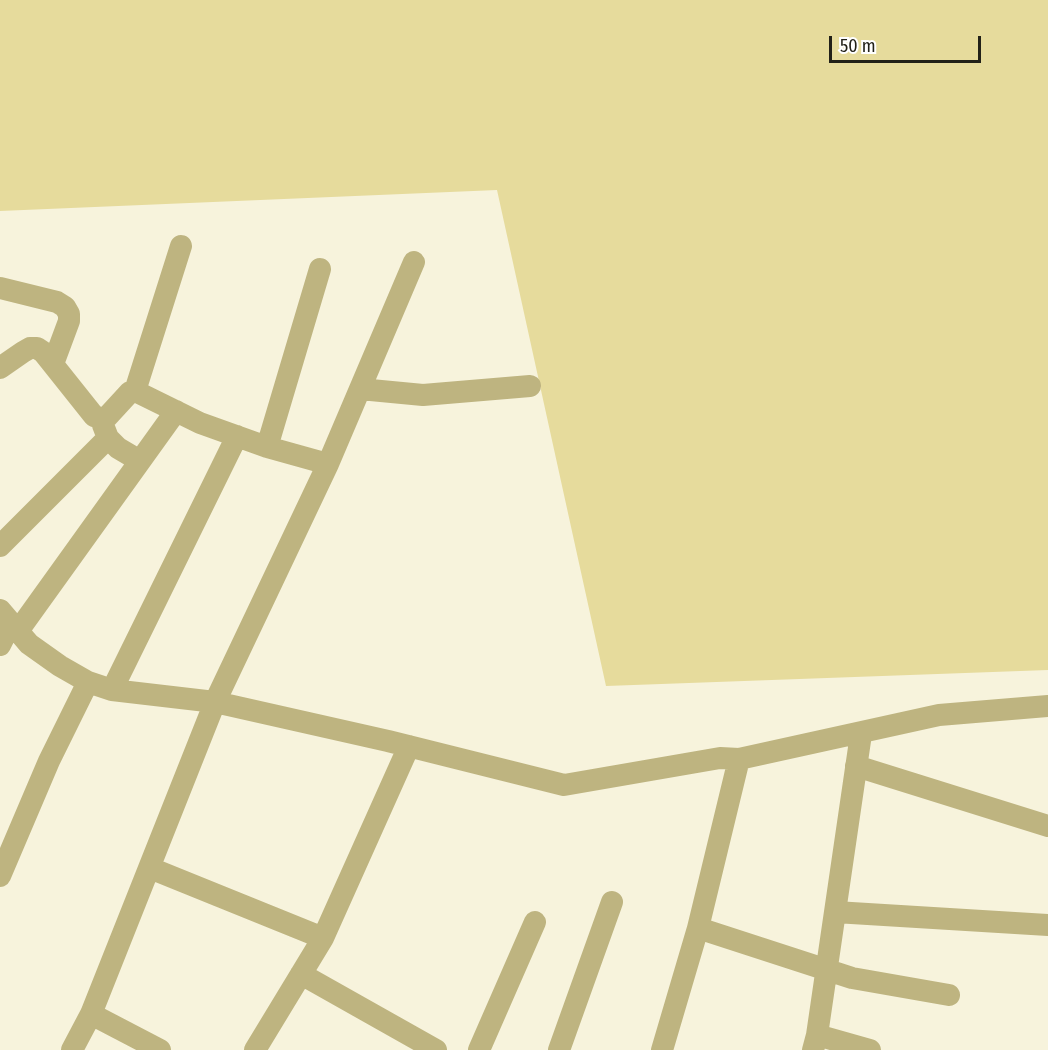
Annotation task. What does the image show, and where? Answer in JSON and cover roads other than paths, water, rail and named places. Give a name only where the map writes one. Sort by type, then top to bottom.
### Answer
[{"type":"street","points":[[135,391],[181,246]]},
{"type":"street","points":[[72,1050],[91,1014],[215,702],[328,464],[414,262]]},
{"type":"street","points":[[267,447],[320,269]]},
{"type":"street","points":[[0,288],[57,302],[65,308],[69,314],[69,321],[53,364]]},
{"type":"street","points":[[0,368],[30,348],[37,348],[44,352],[118,448],[140,461]]},
{"type":"street","points":[[360,389],[423,395],[530,386]]},
{"type":"street","points":[[0,546],[104,428],[107,417],[130,392],[135,391],[200,423],[267,447],[328,464]]},
{"type":"street","points":[[0,645],[10,622],[140,461],[176,411]]},
{"type":"street","points":[[112,690],[237,436]]},
{"type":"street","points":[[10,622],[29,644],[60,666],[88,682],[112,690],[215,702],[409,746],[564,785],[720,758],[739,759],[939,715],[1048,706]]},
{"type":"street","points":[[0,876],[49,761],[88,682]]},
{"type":"street","points":[[861,734],[815,1042],[870,1050]]},
{"type":"street","points":[[255,1050],[322,938],[409,746]]},
{"type":"street","points":[[662,1050],[698,927],[739,759]]},
{"type":"street","points":[[856,766],[1048,826]]},
{"type":"street","points":[[150,868],[322,938]]},
{"type":"street","points":[[559,1050],[612,902]]},
{"type":"street","points":[[835,912],[1048,925]]},
{"type":"street","points":[[479,1050],[535,922]]},
{"type":"street","points":[[698,927],[872,982],[950,995]]},
{"type":"street","points":[[300,974],[436,1050]]},
{"type":"street","points":[[91,1014],[160,1050]]}]
